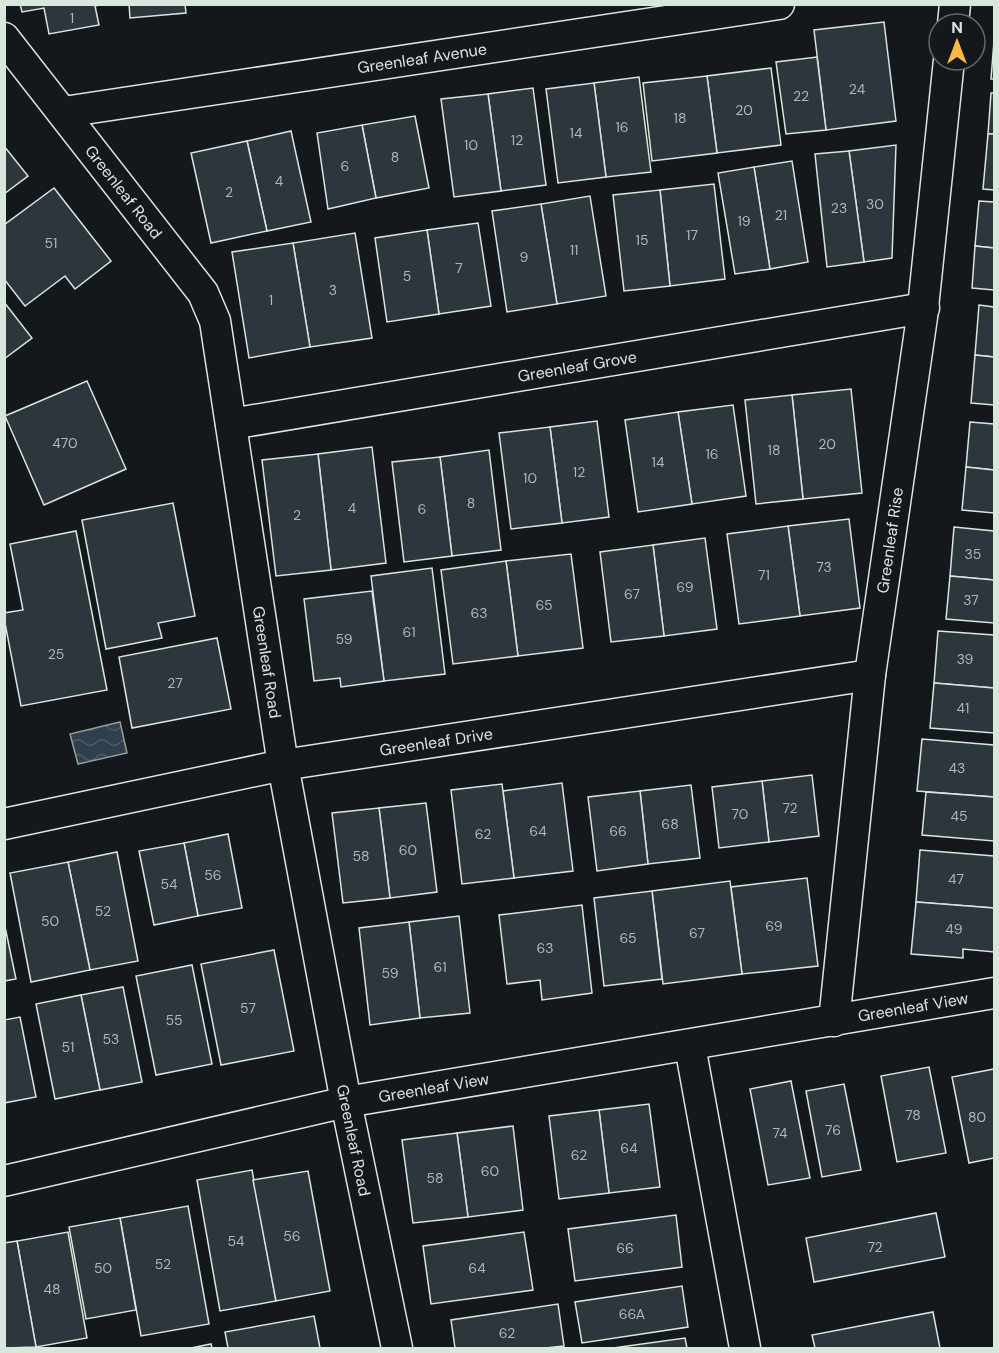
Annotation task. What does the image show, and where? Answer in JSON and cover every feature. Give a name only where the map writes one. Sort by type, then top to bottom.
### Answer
[{"type":"street","name":"Greenleaf Avenue","points":[[64,112],[779,4]]},
{"type":"street","name":"Greenleaf Road","points":[[4,38],[64,112],[202,293],[215,321],[283,765],[346,1102],[398,1348]]},
{"type":"street","name":"Greenleaf Rise","points":[[834,1021],[870,675],[924,308],[948,72]]},
{"type":"street","name":"Greenleaf Grove","points":[[231,424],[924,308]]},
{"type":"street","name":"Greenleaf Drive","points":[[4,825],[283,765],[870,675]]},
{"type":"street","name":"Greenleaf View","points":[[4,1181],[346,1102],[690,1046],[994,993]]},
{"type":"street","points":[[690,1046],[745,1348]]},
{"type":"water","points":[[120,722],[127,753],[78,764],[70,734]]},
{"type":"building","points":[[20,4],[104,4],[95,6],[99,25],[49,34],[44,8],[22,12]]},
{"type":"building","points":[[129,4],[185,4],[186,13],[130,18]]},
{"type":"building","points":[[884,22],[896,121],[826,130],[814,30]]},
{"type":"building","points":[[994,41],[994,79],[991,79]]},
{"type":"building","points":[[817,57],[826,130],[786,134],[776,62]]},
{"type":"building","points":[[771,68],[781,145],[717,153],[707,76]]},
{"type":"building","points":[[707,76],[717,153],[652,161],[643,83]]},
{"type":"building","points":[[639,77],[651,172],[606,177],[594,83]]},
{"type":"building","points":[[594,83],[606,177],[558,183],[546,89]]},
{"type":"building","points":[[533,88],[546,185],[501,191],[488,94]]},
{"type":"building","points":[[991,93],[994,93],[994,134],[988,134]]},
{"type":"building","points":[[488,94],[501,191],[454,197],[441,99]]},
{"type":"building","points":[[415,116],[429,188],[376,198],[362,125]]},
{"type":"building","points":[[362,125],[376,198],[328,209],[317,133]]},
{"type":"building","points":[[291,131],[311,222],[267,231],[247,141]]},
{"type":"building","points":[[988,134],[994,134],[994,190],[983,189]]},
{"type":"building","points":[[247,141],[267,231],[211,243],[191,153]]},
{"type":"building","points":[[896,145],[892,258],[864,262],[849,151]]},
{"type":"building","points":[[4,146],[28,176],[4,194]]},
{"type":"building","points":[[849,151],[864,262],[827,267],[815,154]]},
{"type":"building","points":[[792,161],[808,262],[770,269],[754,167]]},
{"type":"building","points":[[754,167],[770,269],[735,274],[718,173]]},
{"type":"building","points":[[714,184],[725,279],[670,286],[660,190]]},
{"type":"building","points":[[54,188],[111,261],[75,289],[65,276],[25,306],[4,279],[4,225]]},
{"type":"building","points":[[660,190],[670,286],[624,291],[613,195]]},
{"type":"building","points":[[590,196],[606,296],[557,304],[541,204]]},
{"type":"building","points":[[979,201],[994,202],[994,248],[975,246]]},
{"type":"building","points":[[541,204],[557,304],[507,312],[492,211]]},
{"type":"building","points":[[478,223],[491,306],[439,314],[427,230]]},
{"type":"building","points":[[427,230],[439,314],[387,322],[375,238]]},
{"type":"building","points":[[355,233],[372,338],[310,347],[293,243]]},
{"type":"building","points":[[293,243],[310,347],[249,358],[232,252]]},
{"type":"building","points":[[975,246],[994,248],[994,290],[972,288]]},
{"type":"building","points":[[4,302],[32,338],[4,359]]},
{"type":"building","points":[[979,305],[994,307],[994,357],[975,355]]},
{"type":"building","points":[[975,355],[994,357],[994,405],[971,403]]},
{"type":"building","points":[[87,381],[126,469],[44,505],[5,416]]},
{"type":"building","points":[[851,389],[862,493],[803,499],[792,395]]},
{"type":"building","points":[[792,395],[803,499],[756,504],[745,400]]},
{"type":"building","points":[[733,405],[746,496],[692,504],[678,412]]},
{"type":"building","points":[[678,412],[692,504],[638,512],[625,420]]},
{"type":"building","points":[[597,421],[609,517],[562,523],[550,427]]},
{"type":"building","points":[[970,422],[994,424],[994,470],[966,467]]},
{"type":"building","points":[[550,427],[562,523],[511,529],[499,433]]},
{"type":"building","points":[[372,447],[386,563],[331,570],[318,454]]},
{"type":"building","points":[[489,450],[501,550],[452,556],[440,457]]},
{"type":"building","points":[[318,454],[331,570],[276,576],[262,460]]},
{"type":"building","points":[[440,457],[452,556],[404,562],[392,462]]},
{"type":"building","points":[[966,467],[994,470],[994,513],[962,510]]},
{"type":"building","points":[[173,503],[195,616],[158,623],[162,638],[106,649],[82,520]]},
{"type":"building","points":[[849,519],[860,608],[800,616],[788,526]]},
{"type":"building","points":[[788,526],[800,616],[739,624],[727,534]]},
{"type":"building","points":[[954,527],[994,531],[994,580],[950,576]]},
{"type":"building","points":[[76,531],[107,690],[21,706],[4,618],[4,613],[23,610],[10,544]]},
{"type":"building","points":[[705,538],[717,629],[664,636],[653,545]]},
{"type":"building","points":[[653,545],[664,636],[611,642],[600,552]]},
{"type":"building","points":[[571,554],[583,648],[518,656],[506,561]]},
{"type":"building","points":[[506,561],[518,656],[453,664],[441,570]]},
{"type":"building","points":[[432,568],[445,674],[384,681],[371,576]]},
{"type":"building","points":[[950,576],[994,580],[994,623],[946,619]]},
{"type":"building","points":[[372,591],[384,681],[341,687],[340,678],[314,681],[304,599]]},
{"type":"building","points":[[938,631],[994,635],[994,688],[934,683]]},
{"type":"building","points":[[217,638],[231,709],[132,728],[119,657]]},
{"type":"building","points":[[934,683],[994,688],[994,733],[930,728]]},
{"type":"building","points":[[922,739],[994,745],[994,797],[917,791]]},
{"type":"building","points":[[812,775],[819,836],[769,842],[762,781]]},
{"type":"building","points":[[762,781],[769,842],[719,848],[712,787]]},
{"type":"building","points":[[562,783],[573,871],[514,878],[503,791]]},
{"type":"building","points":[[502,784],[514,878],[462,884],[451,790]]},
{"type":"building","points":[[691,785],[700,858],[648,864],[640,791]]},
{"type":"building","points":[[640,791],[648,864],[597,871],[588,797]]},
{"type":"building","points":[[926,792],[994,797],[994,841],[922,835]]},
{"type":"building","points":[[426,803],[437,892],[390,898],[379,808]]},
{"type":"building","points":[[379,808],[390,898],[343,903],[332,813]]},
{"type":"building","points":[[228,834],[242,908],[198,916],[184,843]]},
{"type":"building","points":[[184,843],[198,916],[154,925],[139,851]]},
{"type":"building","points":[[920,850],[994,856],[994,908],[916,902]]},
{"type":"building","points":[[117,852],[138,961],[90,970],[68,862]]},
{"type":"building","points":[[68,862],[90,970],[31,982],[10,873]]},
{"type":"building","points":[[807,878],[818,966],[742,974],[731,887]]},
{"type":"building","points":[[730,881],[742,974],[663,984],[652,891]]},
{"type":"building","points":[[652,891],[662,979],[604,986],[594,898]]},
{"type":"building","points":[[916,902],[994,908],[994,952],[963,949],[963,958],[911,954]]},
{"type":"building","points":[[582,905],[592,993],[542,1000],[540,980],[507,984],[499,915]]},
{"type":"building","points":[[459,916],[470,1013],[420,1018],[409,922]]},
{"type":"building","points":[[4,922],[16,979],[4,981]]},
{"type":"building","points":[[409,922],[420,1018],[370,1025],[359,928]]},
{"type":"building","points":[[274,950],[294,1051],[221,1065],[201,964]]},
{"type":"building","points":[[192,965],[212,1064],[156,1075],[136,976]]},
{"type":"building","points":[[123,987],[142,1082],[100,1090],[81,995]]},
{"type":"building","points":[[81,995],[100,1090],[55,1099],[36,1004]]},
{"type":"building","points":[[20,1017],[36,1097],[4,1103],[4,1020]]},
{"type":"building","points":[[929,1067],[946,1153],[897,1162],[881,1076]]},
{"type":"building","points":[[994,1069],[994,1158],[969,1163],[952,1077]]},
{"type":"building","points":[[791,1081],[810,1178],[768,1185],[750,1089]]},
{"type":"building","points":[[844,1084],[861,1170],[822,1177],[806,1091]]},
{"type":"building","points":[[649,1104],[660,1187],[609,1193],[599,1110]]},
{"type":"building","points":[[599,1110],[609,1193],[559,1199],[549,1116]]},
{"type":"building","points":[[513,1126],[523,1210],[468,1217],[457,1133]]},
{"type":"building","points":[[457,1133],[468,1217],[413,1223],[402,1140]]},
{"type":"building","points":[[252,1170],[276,1301],[220,1311],[197,1180]]},
{"type":"building","points":[[308,1171],[330,1291],[276,1301],[253,1180]]},
{"type":"building","points":[[188,1206],[209,1324],[141,1336],[120,1218]]},
{"type":"building","points":[[936,1213],[945,1257],[814,1282],[806,1238]]},
{"type":"building","points":[[676,1215],[682,1267],[575,1281],[568,1229]]},
{"type":"building","points":[[120,1218],[136,1310],[86,1319],[69,1227]]},
{"type":"building","points":[[68,1232],[87,1338],[36,1347],[17,1241]]},
{"type":"building","points":[[524,1232],[533,1290],[431,1304],[423,1246]]},
{"type":"building","points":[[17,1241],[36,1347],[4,1348],[4,1243]]},
{"type":"building","points":[[682,1286],[688,1327],[582,1343],[575,1302]]},
{"type":"building","points":[[558,1304],[564,1346],[455,1348],[451,1320]]},
{"type":"building","points":[[933,1312],[940,1348],[815,1348],[812,1335]]},
{"type":"building","points":[[314,1316],[320,1348],[228,1348],[225,1332]]},
{"type":"building","points":[[685,1338],[687,1348],[613,1348]]},
{"type":"building","points":[[211,1344],[212,1348],[191,1348]]}]
